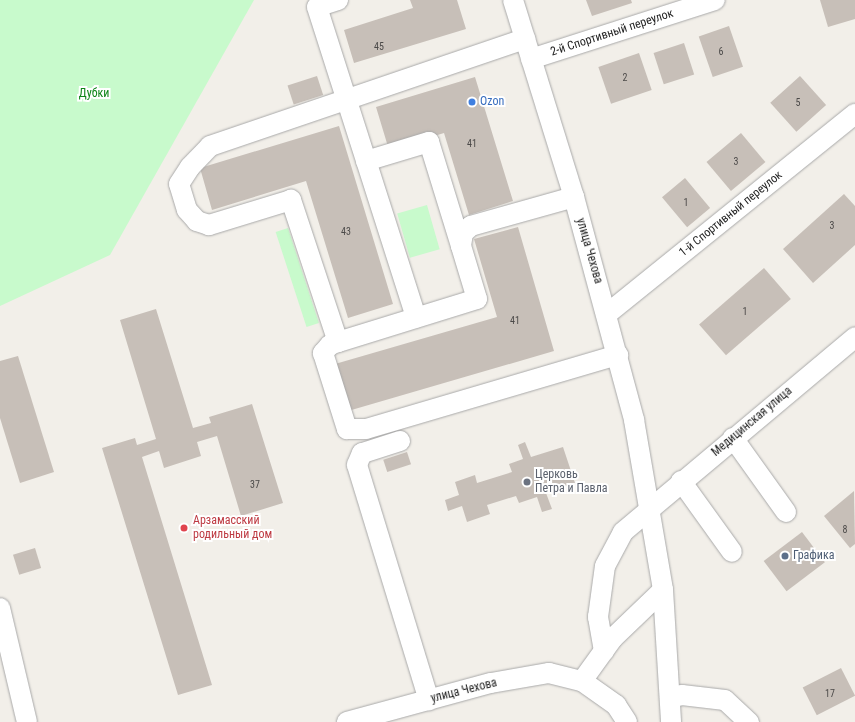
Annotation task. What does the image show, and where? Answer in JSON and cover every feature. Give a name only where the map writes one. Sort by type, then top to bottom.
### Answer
[{"type":"street","points":[[338,0],[317,7],[416,318]]},
{"type":"street","name":"улица Чехова","points":[[513,0],[574,197],[607,314],[634,420],[664,590],[671,722]]},
{"type":"street","name":"2-й Спортивный переулок","points":[[532,59],[715,0]]},
{"type":"street","points":[[338,342],[291,200],[209,225],[197,221],[187,210],[180,184],[190,167],[210,146],[525,39]]},
{"type":"street","name":"1-й Спортивный переулок","points":[[607,314],[855,114]]},
{"type":"street","points":[[366,161],[429,142],[477,299],[330,345],[323,353],[347,429],[366,429],[618,355]]},
{"type":"street","points":[[461,246],[463,233],[471,226],[574,197]]},
{"type":"street","name":"Медицинская улица","points":[[604,651],[598,617],[605,566],[623,532],[650,507],[855,337]]},
{"type":"street","points":[[733,438],[786,512]]},
{"type":"street","points":[[400,441],[362,453],[357,464],[429,700]]},
{"type":"street","points":[[681,481],[732,552]]},
{"type":"street","points":[[582,682],[613,638],[664,590]]},
{"type":"street","points":[[0,608],[27,722]]},
{"type":"street","name":"улица Чехова","points":[[347,722],[491,683],[549,673],[582,682],[616,705],[627,722]]},
{"type":"street","points":[[670,698],[682,696],[725,700],[749,722]]},
{"type":"green space","name":"Дубки","points":[[0,0],[254,0],[110,255],[0,306]]},
{"type":"green space","points":[[427,205],[440,249],[410,258],[397,214]]},
{"type":"green space","points":[[288,228],[319,323],[307,327],[276,232]]},
{"type":"building","points":[[410,0],[457,0],[466,29],[354,63],[344,30],[413,8]]},
{"type":"building","points":[[586,0],[631,0],[632,3],[592,16]]},
{"type":"building","points":[[820,0],[855,0],[855,19],[828,27]]},
{"type":"building","points":[[729,26],[743,67],[713,77],[699,36]]},
{"type":"building","points":[[684,43],[694,74],[664,84],[654,53]]},
{"type":"building","points":[[639,53],[652,90],[611,104],[598,67]]},
{"type":"building","points":[[317,76],[323,95],[294,105],[288,86]]},
{"type":"building","points":[[800,76],[826,105],[796,132],[770,103]]},
{"type":"building","points":[[475,77],[513,201],[469,215],[444,133],[389,150],[376,107]]},
{"type":"building","points":[[339,126],[393,304],[348,318],[306,181],[212,210],[200,168]]},
{"type":"building","points":[[741,133],[765,162],[731,191],[707,162]]},
{"type":"building","points":[[685,178],[710,208],[687,227],[662,197]]},
{"type":"building","points":[[844,194],[855,206],[855,245],[813,283],[783,249]]},
{"type":"building","points":[[518,227],[554,351],[348,411],[335,364],[497,317],[474,239]]},
{"type":"building","points":[[764,268],[791,299],[726,355],[699,324]]},
{"type":"building","points":[[156,309],[193,428],[211,423],[209,417],[252,404],[283,503],[241,516],[217,436],[197,442],[201,456],[164,468],[159,451],[142,457],[212,685],[178,695],[102,448],[135,438],[137,445],[156,439],[120,320]]},
{"type":"building","points":[[18,356],[54,472],[20,483],[0,418],[0,361]]},
{"type":"building","name":"Церковь Петра и Павла","points":[[525,442],[531,457],[563,447],[575,483],[546,493],[552,509],[542,512],[537,497],[519,503],[516,496],[487,505],[490,514],[467,522],[462,506],[448,511],[445,500],[459,495],[455,482],[475,475],[477,483],[512,472],[509,464],[523,459],[518,445]]},
{"type":"building","points":[[407,452],[411,464],[387,472],[383,460]]},
{"type":"building","points":[[854,491],[855,544],[850,548],[824,516]]},
{"type":"building","points":[[802,532],[825,562],[787,591],[764,561]]},
{"type":"building","points":[[35,548],[41,568],[19,575],[13,555]]},
{"type":"building","points":[[841,668],[855,696],[817,715],[803,688]]},
{"type":"place","name":"Ozon","points":[[472,102]]},
{"type":"place","name":"Церковь Петра и Павла","points":[[527,482]]},
{"type":"place","name":"Арзамасский родильный дом","points":[[184,528]]},
{"type":"place","name":"Графика","points":[[785,556]]}]
